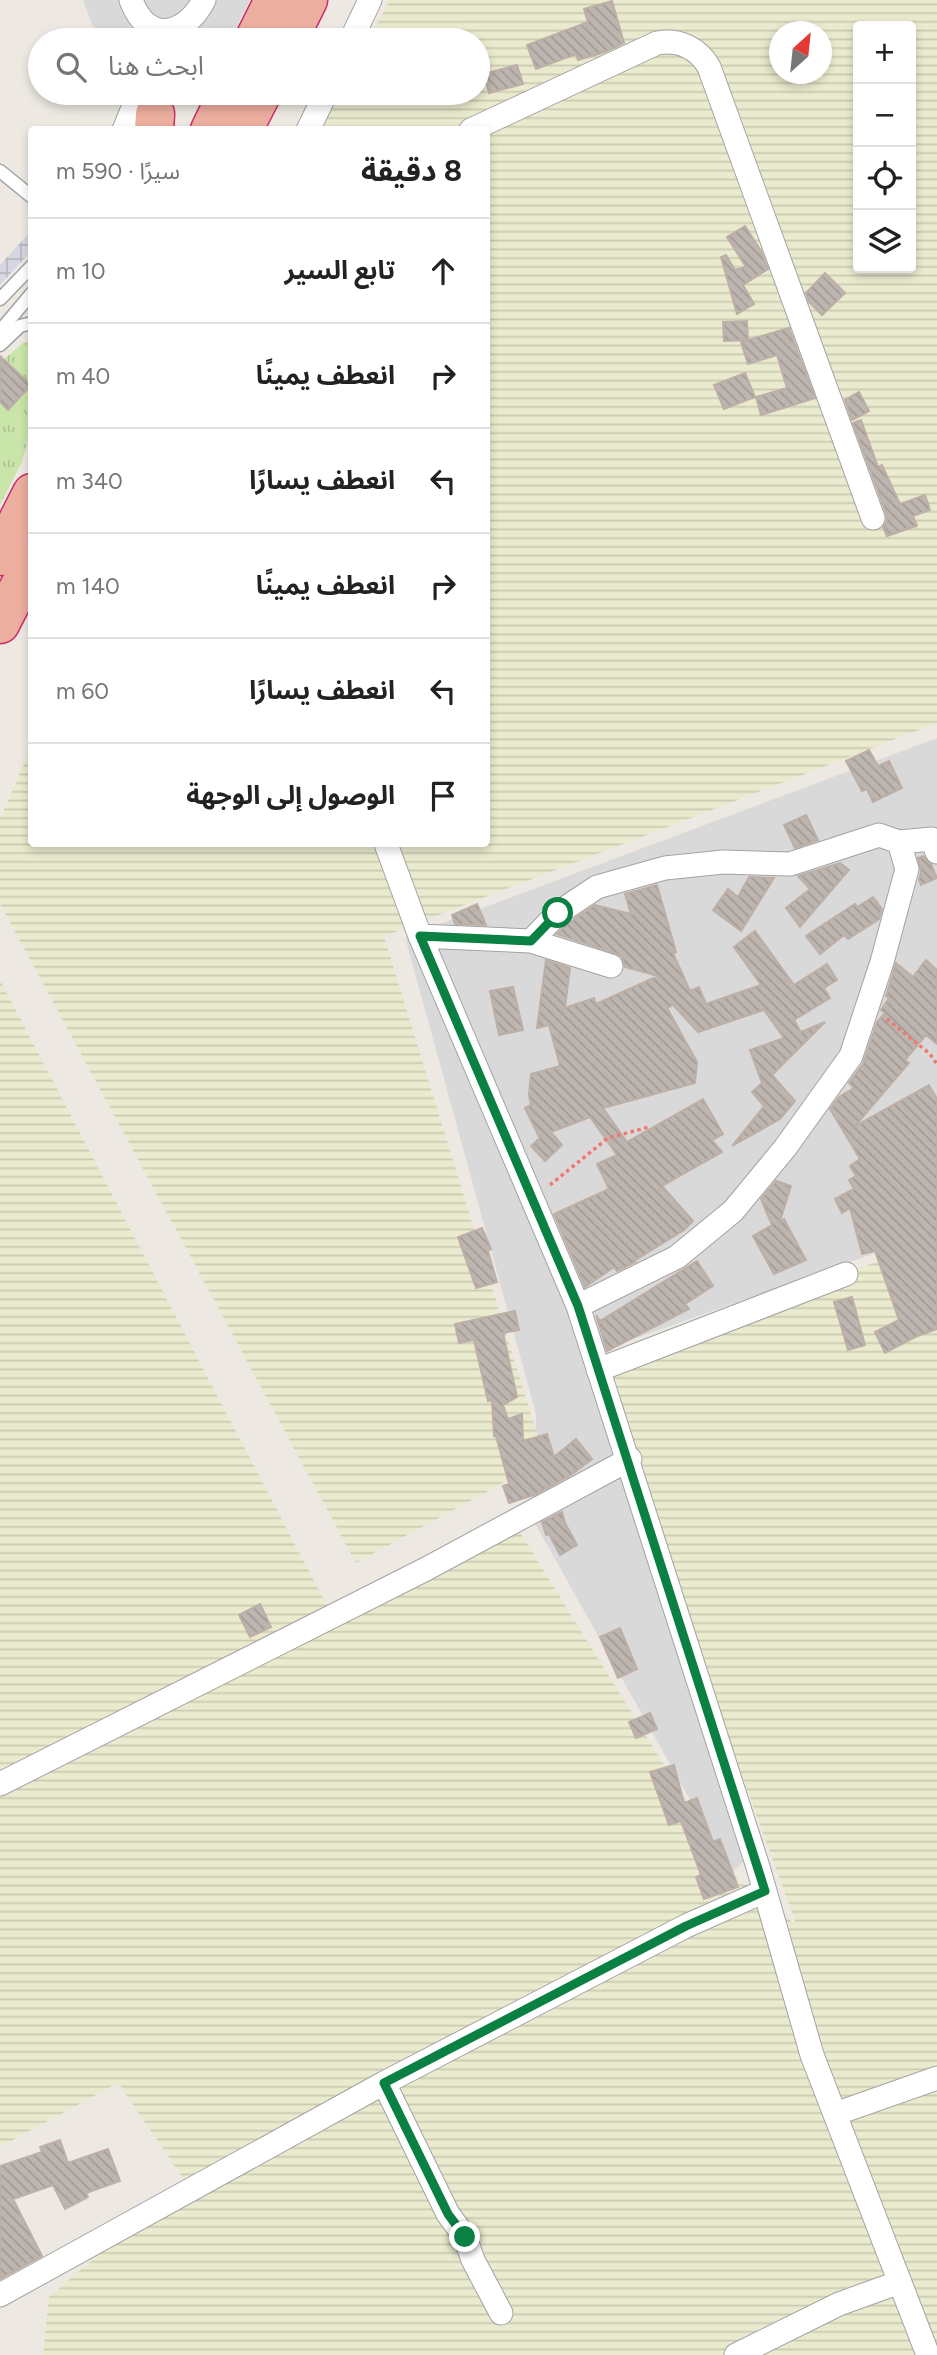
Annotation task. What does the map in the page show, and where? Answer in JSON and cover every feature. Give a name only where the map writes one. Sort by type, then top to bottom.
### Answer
[{"type":"highway","points":[[260,28],[274,0]]},
{"type":"highway","points":[[294,28],[308,0]]},
{"type":"highway","points":[[212,126],[222,105]]},
{"type":"highway","points":[[245,126],[256,105]]},
{"type":"highway","points":[[0,556],[28,502]]},
{"type":"highway","points":[[0,624],[28,570]]},
{"type":"street","points":[[131,0],[137,15],[154,28]]},
{"type":"street","points":[[176,28],[188,23],[204,0]]},
{"type":"street","points":[[357,28],[370,0]]},
{"type":"street","points":[[480,126],[657,43],[675,42],[698,53],[709,67],[873,519]]},
{"type":"street","points":[[310,126],[320,105]]},
{"type":"street","points":[[531,941],[558,913],[597,887],[665,868],[723,862],[790,864],[879,835],[898,842],[932,839],[937,852]]},
{"type":"street","points":[[578,1306],[677,1257],[733,1211],[785,1148],[851,1056],[882,962],[907,869],[898,842]]},
{"type":"street","points":[[387,847],[420,936],[578,1306],[765,1891],[812,2055],[928,2355]]},
{"type":"street","points":[[420,936],[531,941],[611,966]]},
{"type":"street","points":[[598,1370],[846,1274]]},
{"type":"street","points":[[0,1784],[426,1569],[628,1459]]},
{"type":"street","points":[[0,2294],[384,2083],[686,1926],[765,1891]]},
{"type":"street","points":[[835,2114],[937,2078]]},
{"type":"street","points":[[384,2083],[448,2214],[465,2237],[473,2260],[501,2314]]},
{"type":"street","points":[[736,2355],[839,2304],[900,2282]]},
{"type":"lane","points":[[0,171],[28,194]]},
{"type":"lane","points":[[0,299],[28,270]]},
{"type":"lane","points":[[0,331],[28,298]]},
{"type":"lane","points":[[0,345],[20,326],[28,324]]},
{"type":"path","points":[[868,1004],[930,1054],[937,1064]]},
{"type":"path","points":[[532,1199],[608,1139],[649,1127]]},
{"type":"shaded area","points":[[83,0],[250,0],[236,28],[94,28]]},
{"type":"shaded area","points":[[28,234],[28,254],[0,285],[0,265]]},
{"type":"shaded area","points":[[937,738],[937,1231],[583,1357],[748,1858],[731,1873],[532,1518],[536,1414],[405,937]]},
{"type":"green space","points":[[390,0],[937,0],[937,723],[384,936],[545,1460],[356,1563],[0,904],[0,819],[28,755],[28,847],[490,847],[490,126],[322,126],[333,105],[490,105],[490,28],[375,28]]},
{"type":"green space","points":[[28,342],[28,383],[4,359],[23,343]]},
{"type":"green space","points":[[28,387],[28,439],[22,462],[0,505],[0,402],[8,410]]},
{"type":"green space","points":[[0,980],[333,1617],[511,1518],[731,1873],[797,1926],[592,1365],[937,1240],[937,2355],[43,2355],[49,2297],[185,2181],[118,2083],[0,2147]]},
{"type":"building","points":[[612,1],[624,43],[578,60],[576,54],[536,69],[527,45],[588,22],[584,9]]},
{"type":"building","points":[[517,65],[523,84],[490,93],[490,72]]},
{"type":"building","points":[[745,226],[761,251],[768,269],[743,285],[754,304],[737,314],[721,257],[726,255],[735,270],[746,267],[727,237]]},
{"type":"building","points":[[825,273],[845,293],[822,315],[809,302],[806,293]]},
{"type":"building","points":[[747,321],[748,340],[724,341],[723,322]]},
{"type":"building","points":[[789,328],[815,398],[761,415],[756,397],[787,388],[777,355],[748,364],[741,342]]},
{"type":"building","points":[[0,356],[28,382],[28,388],[8,410],[0,402]]},
{"type":"building","points":[[745,373],[755,397],[724,409],[714,385]]},
{"type":"building","points":[[859,392],[869,411],[852,420],[845,400]]},
{"type":"building","points":[[861,420],[878,467],[882,465],[900,504],[925,495],[930,510],[913,516],[917,526],[887,536],[883,527],[887,521],[886,513],[853,423]]},
{"type":"building","points":[[869,750],[878,766],[889,761],[902,788],[873,802],[867,789],[862,791],[846,761]]},
{"type":"building","points":[[806,815],[818,840],[795,848],[784,825]]},
{"type":"building","points":[[923,856],[931,864],[937,878],[921,885],[918,858]]},
{"type":"building","points":[[840,863],[849,870],[800,927],[786,908],[810,889],[798,876]]},
{"type":"building","points":[[749,877],[774,878],[741,931],[713,910],[728,889],[738,897]]},
{"type":"building","points":[[657,885],[676,952],[673,953],[690,991],[699,987],[706,1004],[761,985],[734,947],[755,931],[794,985],[827,964],[837,980],[824,988],[830,998],[794,1020],[801,1032],[825,1022],[772,1075],[795,1101],[780,1119],[732,1146],[764,1106],[752,1092],[762,1083],[750,1050],[784,1038],[764,1010],[698,1032],[673,1005],[667,1008],[697,1062],[695,1083],[603,1108],[627,1142],[703,1099],[723,1134],[712,1140],[722,1152],[662,1186],[693,1221],[684,1230],[635,1262],[617,1271],[614,1267],[585,1287],[554,1214],[609,1189],[597,1164],[617,1155],[590,1117],[551,1132],[562,1145],[545,1161],[531,1146],[543,1135],[539,1137],[525,1108],[531,1105],[531,1074],[560,1066],[549,1025],[537,1028],[546,960],[570,968],[565,1008],[594,998],[596,1004],[658,976],[625,967],[622,957],[615,953],[557,934],[595,905],[631,914],[625,894]]},
{"type":"building","points":[[873,897],[882,909],[879,919],[848,939],[844,935],[820,954],[806,936],[855,904],[857,907]]},
{"type":"building","points":[[477,904],[486,925],[455,924],[452,915]]},
{"type":"building","points":[[926,960],[937,970],[937,1044],[926,1035],[905,1060],[909,1063],[855,1126],[929,1085],[937,1099],[937,1329],[885,1353],[875,1332],[899,1320],[875,1251],[862,1254],[850,1208],[842,1213],[835,1199],[854,1189],[849,1180],[856,1176],[850,1166],[860,1159],[830,1109],[839,1097],[854,1088],[849,1083],[863,1064],[877,1022],[885,1013],[881,1010],[889,998],[886,996],[896,963],[913,977]]},
{"type":"building","points":[[513,987],[523,1030],[499,1035],[490,991]]},
{"type":"building","points":[[776,1181],[791,1186],[780,1221],[784,1219],[806,1260],[774,1274],[753,1236],[772,1225],[761,1199]]},
{"type":"building","points":[[482,1228],[491,1249],[488,1251],[497,1282],[476,1288],[458,1237]]},
{"type":"building","points":[[697,1261],[713,1286],[685,1304],[689,1309],[607,1351],[596,1315],[600,1321]]},
{"type":"building","points":[[852,1297],[865,1345],[848,1350],[834,1302]]},
{"type":"building","points":[[515,1311],[519,1330],[503,1333],[517,1397],[503,1405],[508,1419],[522,1414],[523,1441],[547,1434],[554,1457],[576,1439],[592,1459],[571,1475],[534,1495],[509,1503],[503,1486],[509,1484],[494,1436],[492,1400],[488,1401],[474,1340],[459,1343],[455,1324]]},
{"type":"building","points":[[562,1512],[577,1545],[560,1555],[549,1534],[546,1535],[542,1522]]},
{"type":"building","points":[[260,1604],[271,1627],[250,1637],[239,1615]]},
{"type":"building","points":[[620,1628],[637,1669],[618,1678],[600,1637]]},
{"type":"building","points":[[650,1713],[657,1729],[636,1738],[629,1722]]},
{"type":"building","points":[[674,1765],[684,1803],[697,1798],[713,1842],[720,1839],[738,1887],[704,1899],[696,1877],[701,1875],[681,1821],[669,1825],[650,1772]]},
{"type":"building","points":[[60,2140],[68,2163],[108,2149],[120,2181],[86,2193],[88,2197],[65,2209],[53,2185],[13,2199],[42,2256],[0,2279],[0,2166],[42,2152],[40,2147]]},
{"type":"route","points":[[465,2237],[448,2214],[384,2083],[686,1926],[765,1891],[578,1306],[420,936],[531,941],[558,913]]}]
